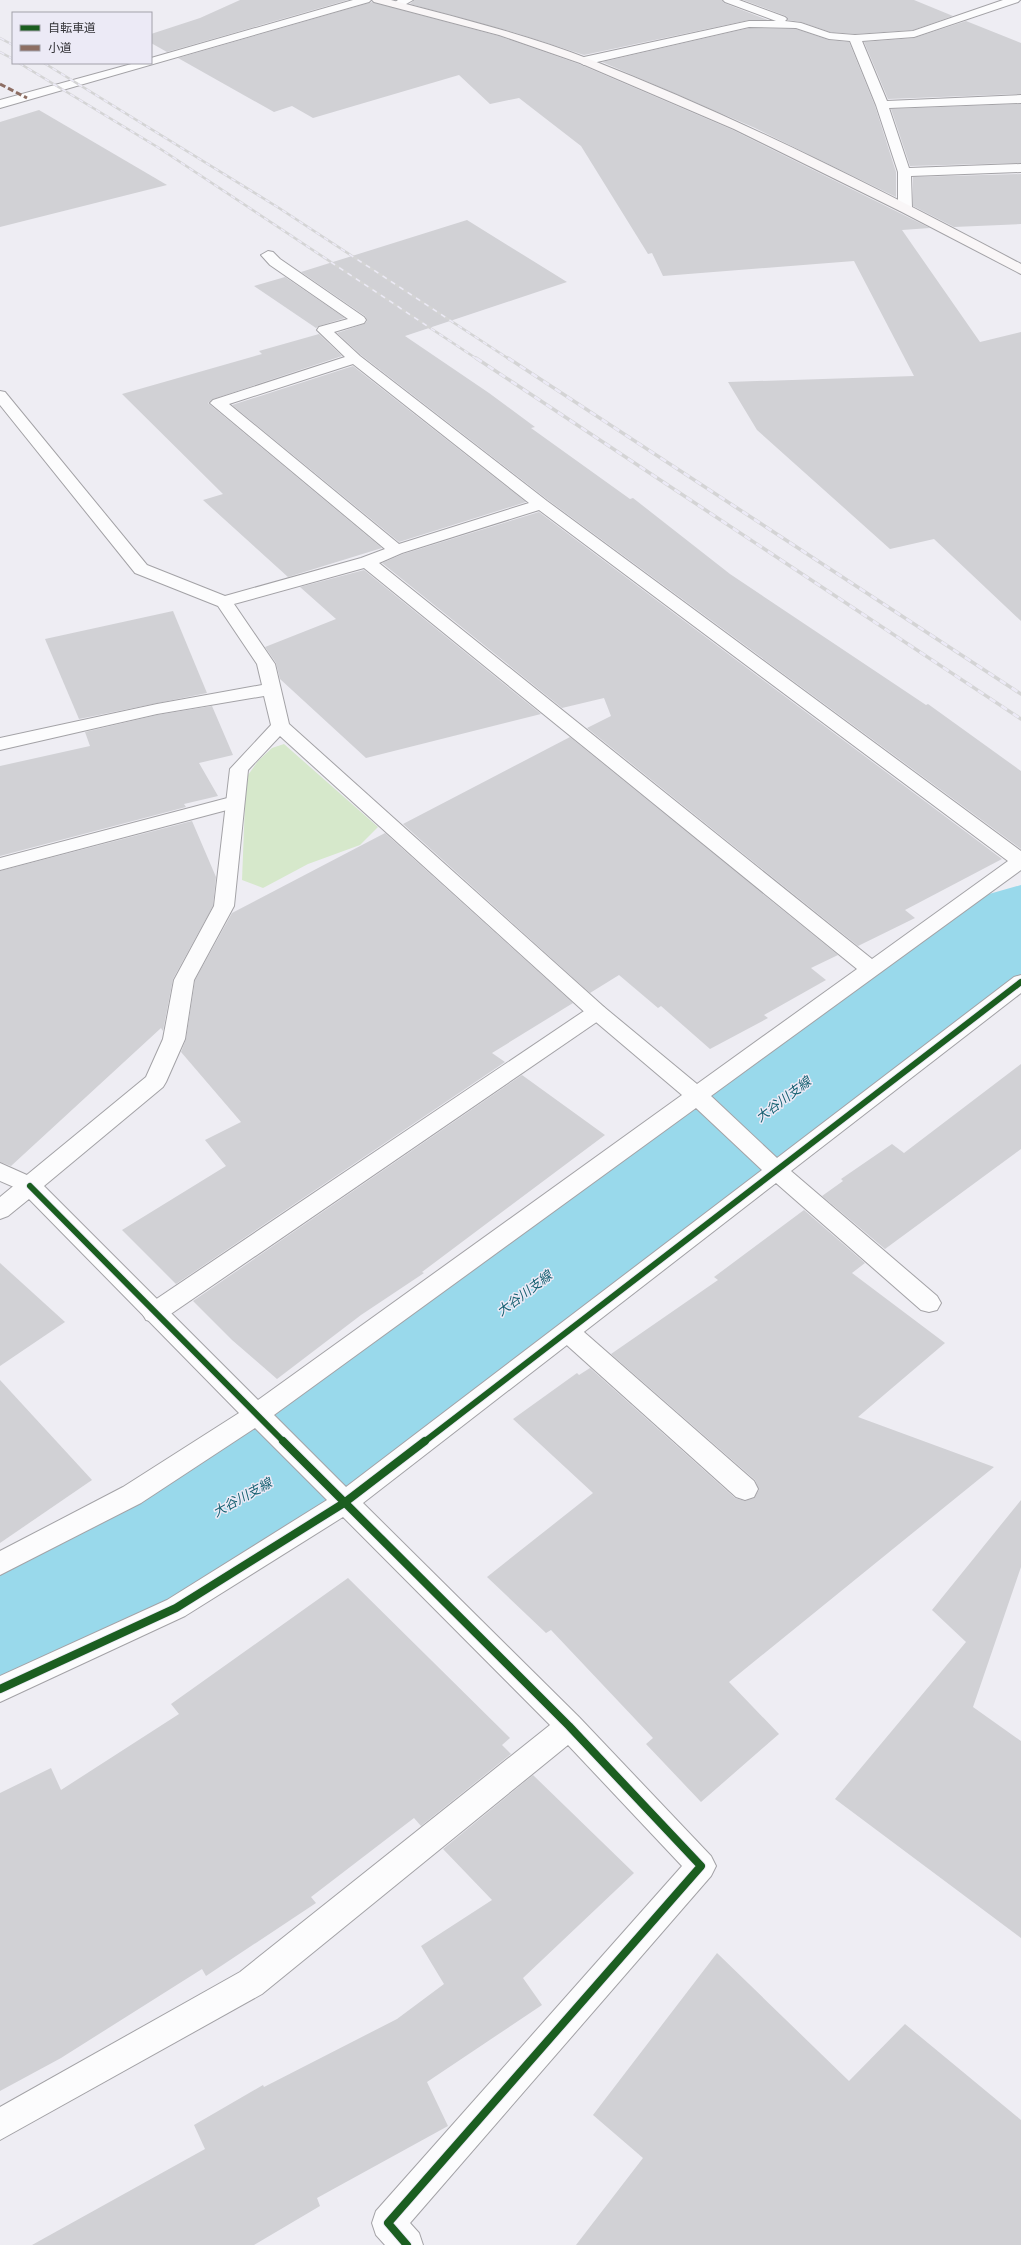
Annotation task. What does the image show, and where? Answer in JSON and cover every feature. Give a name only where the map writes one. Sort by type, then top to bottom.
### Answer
[{"type":"street","points":[[152,62],[366,0]]},
{"type":"street","points":[[378,0],[402,2],[503,33],[584,61],[738,126],[905,208],[1021,270]]},
{"type":"street","points":[[729,0],[829,36],[855,38],[914,34],[1014,0]]},
{"type":"street","points":[[584,61],[749,24],[797,25]]},
{"type":"street","points":[[855,38],[882,104],[904,172],[905,208]]},
{"type":"street","points":[[0,104],[144,64]]},
{"type":"street","points":[[882,104],[1021,99]]},
{"type":"street","points":[[904,172],[1021,168]]},
{"type":"street","points":[[0,1564],[132,1495],[257,1414],[704,1102],[872,970],[1021,861],[541,504],[355,359],[324,330],[359,320],[275,262],[268,255]]},
{"type":"street","points":[[355,359],[218,403],[396,550]]},
{"type":"street","points":[[0,395],[141,569],[224,602],[266,664],[280,726],[597,1012],[704,1102],[770,1165],[929,1303]]},
{"type":"street","points":[[224,602],[367,562],[396,550],[541,504]]},
{"type":"street","points":[[367,562],[872,970]]},
{"type":"street","points":[[0,744],[157,709],[272,689]]},
{"type":"street","points":[[0,1210],[155,1082],[174,1039],[184,980],[224,906],[238,770],[280,726]]},
{"type":"street","points":[[0,864],[235,802]]},
{"type":"street","points":[[0,1689],[176,1608],[344,1503],[568,1332],[770,1165],[1021,982]]},
{"type":"street","points":[[154,1313],[597,1012]]},
{"type":"street","points":[[0,1171],[30,1186],[154,1313],[257,1414],[344,1503],[569,1727],[701,1866],[388,2223],[407,2245]]},
{"type":"street","points":[[568,1332],[745,1489]]},
{"type":"street","points":[[0,2124],[251,1983],[569,1727]]},
{"type":"green space","points":[[284,744],[378,827],[360,845],[308,864],[263,888],[242,880],[246,778],[258,761],[272,748]]},
{"type":"building","points":[[240,0],[348,0],[167,52],[152,44],[152,34],[200,18]]},
{"type":"building","points":[[414,0],[722,0],[724,3],[768,20],[749,20],[584,55],[516,33],[410,4]]},
{"type":"building","points":[[743,0],[914,0],[953,16],[913,30],[855,34],[830,32],[801,22],[788,20],[786,16]]},
{"type":"building","points":[[372,2],[499,36],[579,64],[733,130],[930,228],[902,230],[980,342],[1021,332],[1021,621],[934,539],[890,549],[757,430],[728,382],[914,376],[854,261],[663,276],[652,253],[648,254],[581,146],[519,98],[490,104],[459,75],[313,118],[292,106],[274,112],[178,58]]},
{"type":"building","points":[[966,21],[1021,43],[1021,94],[888,99],[864,42],[914,38]]},
{"type":"building","points":[[749,28],[796,29],[829,40],[849,42],[875,106],[896,172],[896,197],[755,128],[602,62]]},
{"type":"building","points":[[1021,104],[1021,163],[910,166],[891,109]]},
{"type":"building","points":[[39,110],[167,185],[0,227],[0,122]]},
{"type":"building","points":[[1021,174],[1021,224],[954,227],[913,206],[913,177]]},
{"type":"building","points":[[467,220],[567,282],[405,336],[489,393],[535,427],[531,428],[630,499],[633,498],[730,574],[926,705],[928,704],[1021,771],[1021,849],[548,500],[361,355],[337,333],[364,324],[367,321],[365,316],[301,272]]},
{"type":"building","points":[[285,277],[345,318],[316,328],[254,286]]},
{"type":"building","points":[[319,334],[342,356],[213,399],[208,403],[382,548],[288,577],[203,500],[223,494],[122,394],[262,354],[259,351]]},
{"type":"building","points":[[353,366],[526,502],[399,542],[232,405]]},
{"type":"building","points":[[539,512],[1002,859],[905,910],[915,918],[858,946],[587,728],[611,716],[604,698],[562,708],[382,563],[403,554]]},
{"type":"building","points":[[364,570],[541,714],[366,758],[280,679],[276,663],[265,647],[336,619],[300,587]]},
{"type":"building","points":[[173,611],[207,693],[79,719],[45,639]]},
{"type":"building","points":[[212,706],[233,755],[199,763],[218,796],[184,804],[186,807],[0,856],[0,766],[90,746],[85,732],[157,715]]},
{"type":"building","points":[[570,737],[838,955],[811,968],[826,980],[764,1015],[768,1018],[710,1049],[661,1006],[658,1008],[619,975],[590,993],[403,824]]},
{"type":"building","points":[[192,821],[216,877],[213,906],[173,979],[163,1031],[161,1028],[11,1166],[0,1162],[0,871]]},
{"type":"building","points":[[385,833],[573,1003],[492,1053],[505,1062],[176,1284],[122,1230],[226,1166],[205,1140],[241,1122],[181,1052],[186,1039],[195,980],[232,913]]},
{"type":"building","points":[[1021,1064],[1021,1149],[885,1249],[822,1196],[843,1181],[841,1179],[892,1144],[904,1153]]},
{"type":"building","points":[[522,1075],[605,1135],[422,1272],[424,1273],[361,1315],[277,1379],[232,1340],[193,1301]]},
{"type":"building","points":[[804,1210],[865,1263],[852,1273],[945,1343],[858,1417],[994,1467],[729,1682],[779,1734],[701,1802],[646,1744],[653,1738],[551,1630],[546,1633],[487,1577],[593,1493],[513,1419],[577,1373],[579,1375],[590,1368],[735,1498],[745,1501],[754,1498],[759,1490],[755,1480],[611,1354],[718,1280],[714,1277]]},
{"type":"building","points":[[0,1263],[65,1322],[0,1366]]},
{"type":"building","points":[[0,1380],[92,1480],[0,1543]]},
{"type":"building","points":[[1021,1500],[1021,1567],[973,1707],[1021,1741],[1021,1938],[835,1799],[966,1642],[932,1610]]},
{"type":"building","points":[[348,1578],[510,1738],[502,1745],[511,1754],[421,1826],[414,1818],[311,1897],[316,1903],[206,1976],[202,1969],[61,2058],[0,2091],[0,1793],[51,1768],[61,1790],[179,1714],[171,1704]]},
{"type":"building","points":[[533,1775],[634,1873],[523,1978],[542,2005],[427,2082],[448,2126],[317,2198],[320,2206],[254,2245],[32,2245],[205,2149],[194,2125],[263,2085],[264,2087],[397,2019],[444,1984],[421,1946],[492,1900],[443,1849]]},
{"type":"building","points":[[717,1953],[849,2081],[905,2024],[1021,2120],[1021,2245],[576,2245],[643,2158],[593,2115]]},
{"type":"waterway","name":"大谷川支線","points":[[0,1622],[264,1487],[1021,922]]},
{"type":"railway","points":[[0,38],[12,44]]},
{"type":"railway","points":[[0,52],[12,58]]},
{"type":"railway","points":[[21,64],[159,148],[477,359]]},
{"type":"railway","points":[[46,64],[279,208],[509,359]]},
{"type":"railway","points":[[476,358],[1021,719]]},
{"type":"railway","points":[[508,358],[1021,694]]},
{"type":"marked path","points":[[0,84],[27,98]]},
{"type":"cycle path","points":[[0,1689],[176,1608],[344,1503],[1021,982]]},
{"type":"cycle path","points":[[30,1186],[164,1322],[569,1726],[701,1866],[388,2223],[407,2245]]}]
